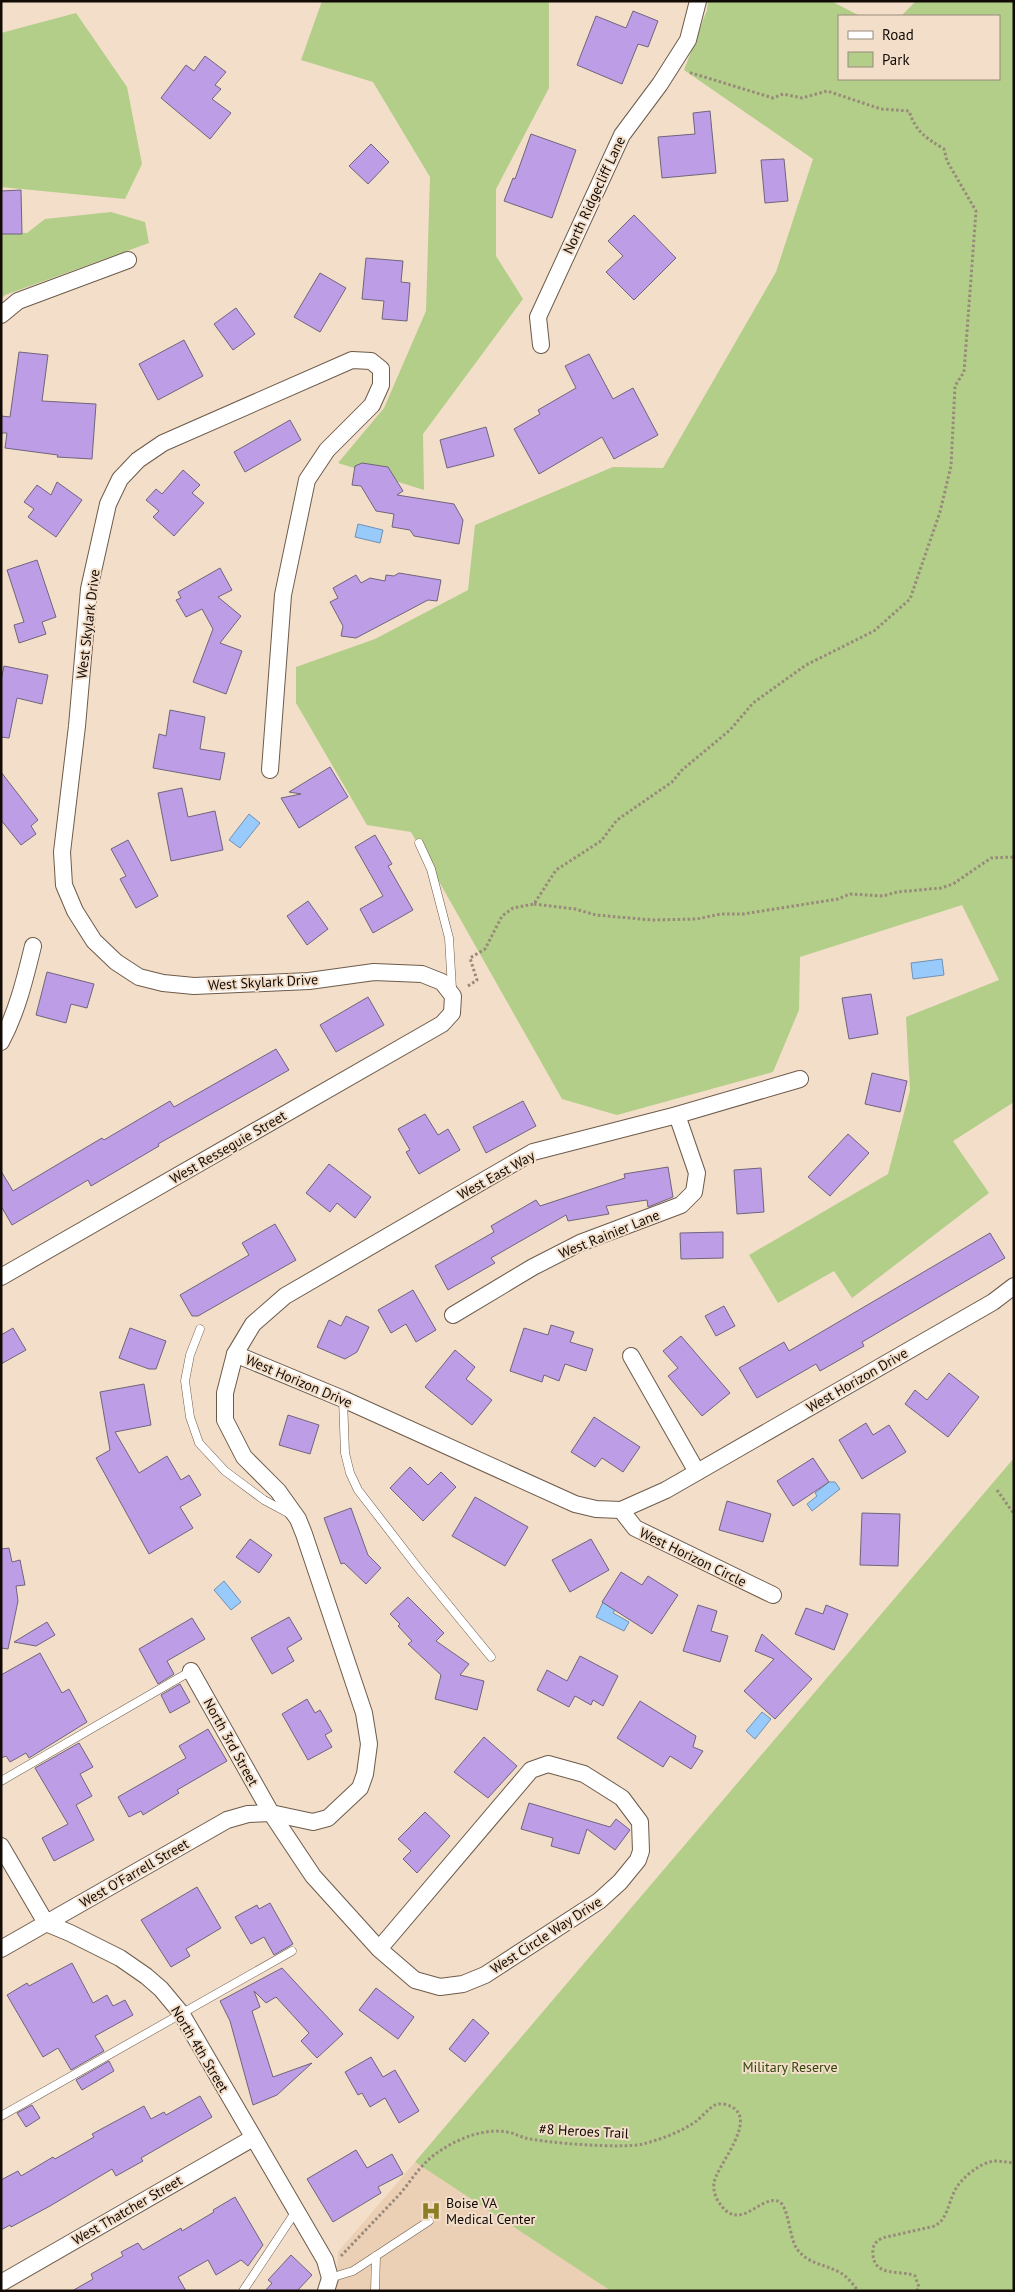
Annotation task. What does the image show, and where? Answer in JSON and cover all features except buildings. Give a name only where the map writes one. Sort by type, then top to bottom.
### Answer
[{"type":"street","name":"North Ridgecliff Lane","points":[[541,345],[538,316],[622,135],[660,84],[688,40],[698,1]]},
{"type":"street","points":[[1,315],[18,300],[128,260]]},
{"type":"street","name":"West Skylark Drive","points":[[270,770],[283,595],[307,480],[328,450],[372,405],[381,385],[381,369],[371,361],[352,360],[162,443],[138,460],[120,479],[108,504],[89,589],[77,726],[63,835],[64,885],[75,911],[94,941],[116,962],[139,977],[164,983],[194,986],[309,981],[374,972],[422,974],[442,982],[452,996]]},
{"type":"street","points":[[1,1042],[9,1028],[24,985],[33,946]]},
{"type":"street","name":"West Resseguie Street","points":[[1,1277],[442,1024],[452,1013],[452,996]]},
{"type":"street","name":"West East Way","points":[[235,1354],[253,1324],[285,1296],[533,1152],[677,1115],[800,1079]]},
{"type":"street","name":"West Rainier Lane","points":[[453,1316],[532,1267],[580,1243],[681,1205],[694,1192],[697,1173],[677,1115]]},
{"type":"street","name":"West Horizon Drive","points":[[271,1814],[313,1822],[328,1818],[360,1788],[365,1774],[369,1744],[364,1713],[298,1519],[278,1491],[244,1457],[225,1420],[225,1393],[235,1354],[343,1399],[575,1504],[621,1510],[666,1490],[993,1302],[1014,1286]]},
{"type":"street","points":[[631,1356],[697,1472]]},
{"type":"street","name":"West Horizon Circle","points":[[621,1510],[634,1528],[773,1595]]},
{"type":"street","name":"North 3rd Street","points":[[191,1671],[271,1814]]},
{"type":"street","name":"West Circle Way Drive","points":[[271,1814],[313,1876],[379,1950],[415,1980],[440,1986],[463,1984],[485,1974],[599,1902],[620,1882],[638,1860],[641,1851],[640,1822],[622,1798],[584,1774],[548,1764],[531,1770],[379,1950]]},
{"type":"street","name":"West O'Farrell Street","points":[[1,1949],[227,1820],[248,1814],[271,1814]]},
{"type":"street","points":[[1,1846],[46,1923]]},
{"type":"street","name":"North 4th Street","points":[[46,1923],[120,1958],[154,1982],[181,2013],[253,2138],[297,2209],[328,2280]]},
{"type":"street","name":"West Thatcher Street","points":[[1,2283],[253,2138]]},
{"type":"lane","points":[[419,844],[431,869],[449,938],[452,996]]},
{"type":"lane","points":[[200,1328],[190,1355],[185,1381],[190,1417],[199,1443],[225,1471],[264,1500],[298,1519]]},
{"type":"lane","points":[[343,1399],[344,1453],[358,1490],[491,1657]]},
{"type":"lane","points":[[1,1781],[191,1671]]},
{"type":"lane","points":[[1,2116],[292,1951]]},
{"type":"lane","points":[[243,2291],[297,2209]]},
{"type":"lane","points":[[328,2280],[353,2271],[429,2221]]},
{"type":"lane","points":[[375,2291],[376,2256]]},
{"type":"path","points":[[534,904],[556,870],[601,841],[617,820],[672,782],[682,770],[730,730],[753,703],[806,665],[874,631],[910,598],[940,512],[951,466],[954,386],[964,372],[976,211],[946,161],[944,149],[923,136],[913,122],[909,111],[882,110],[827,91],[802,98],[783,94],[772,98],[684,70]]},
{"type":"path","points":[[452,996],[477,980],[470,958],[484,949],[502,916],[513,908],[534,904],[575,909],[596,915],[652,920],[697,919],[838,899],[850,894],[883,896],[897,892],[941,888],[953,884],[991,858],[1014,857]]},
{"type":"path","points":[[997,1490],[1014,1514]]},
{"type":"path","name":"#8 Heroes Trail","points":[[328,2280],[424,2164],[460,2140],[481,2133],[507,2132],[526,2138],[556,2142],[637,2145],[663,2139],[694,2122],[716,2105],[724,2104],[732,2106],[739,2116],[740,2127],[737,2138],[714,2181],[717,2200],[726,2212],[736,2215],[749,2212],[775,2200],[780,2202],[786,2209],[790,2234],[802,2256],[840,2273],[858,2291]]},
{"type":"path","points":[[917,2291],[920,2287],[915,2276],[887,2272],[878,2268],[873,2260],[872,2248],[875,2242],[882,2238],[935,2226],[942,2222],[955,2190],[962,2180],[980,2166],[992,2161],[1014,2163]]},
{"type":"shaded area","name":"Boise VA Medical Center","points":[[415,2162],[611,2291],[336,2291],[338,2252]]},
{"type":"green space","points":[[322,1],[549,1],[549,88],[496,189],[496,256],[523,299],[423,434],[424,490],[338,463],[384,408],[426,311],[430,177],[373,82],[301,60]]},
{"type":"green space","points":[[708,1],[831,1],[858,15],[838,15],[838,80],[1000,80],[1000,15],[902,15],[916,1],[1014,1],[1014,1102],[953,1141],[989,1193],[852,1298],[834,1271],[778,1303],[749,1255],[888,1174],[910,1090],[906,1017],[999,980],[962,905],[800,957],[799,1010],[773,1072],[617,1115],[562,1099],[411,832],[367,825],[296,703],[296,667],[375,639],[468,590],[475,525],[613,467],[663,468],[776,272],[813,159],[684,70],[707,10]]},
{"type":"green space","points":[[76,13],[127,87],[142,164],[125,199],[1,187],[1,33]]},
{"type":"green space","points":[[111,212],[145,222],[149,243],[5,295],[1,299],[1,232],[27,233],[45,219]]},
{"type":"green space","name":"Military Reserve","points":[[1014,1458],[1014,2291],[611,2291],[415,2162]]},
{"type":"water","points":[[358,524],[383,530],[380,543],[355,537]]},
{"type":"water","points":[[249,814],[260,823],[240,848],[229,840]]},
{"type":"water","points":[[942,959],[944,975],[913,979],[911,963]]},
{"type":"water","points":[[829,1482],[835,1482],[840,1489],[812,1511],[807,1504],[817,1496],[815,1493]]},
{"type":"water","points":[[224,1581],[241,1602],[231,1610],[214,1590]]},
{"type":"water","points":[[603,1602],[616,1608],[613,1613],[629,1622],[624,1631],[596,1617]]},
{"type":"water","points":[[762,1712],[771,1719],[755,1739],[746,1731]]},
{"type":"place","name":"Boise VA Medical Center","points":[[431,2211]]}]
